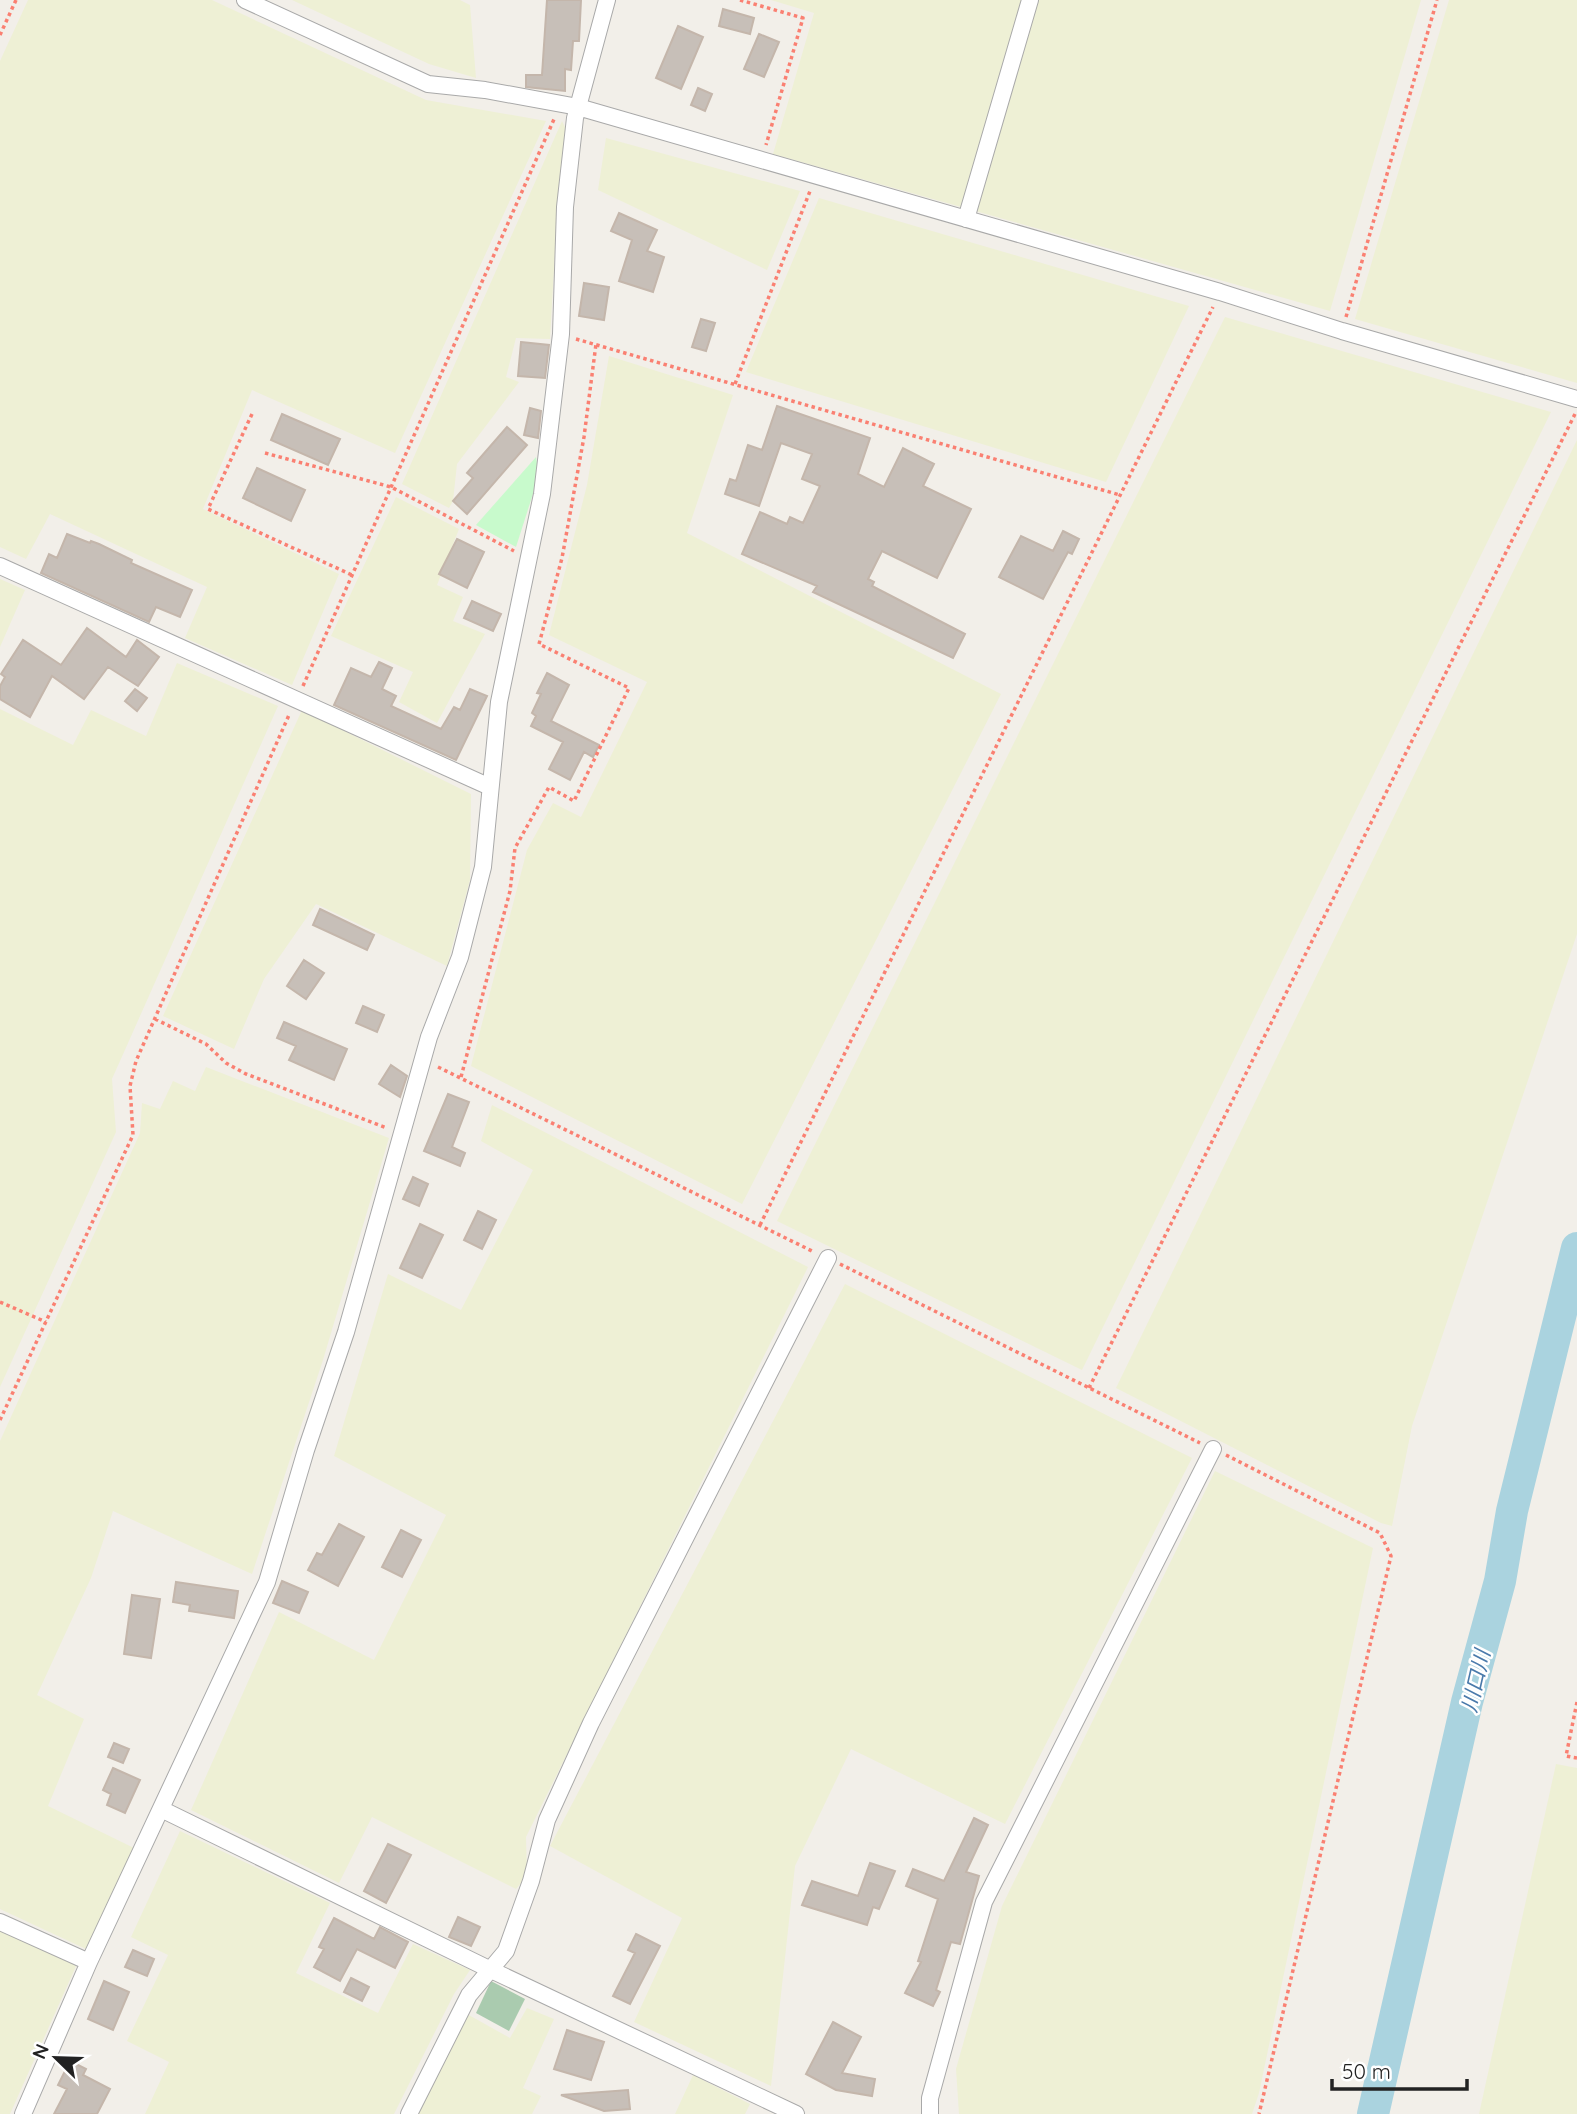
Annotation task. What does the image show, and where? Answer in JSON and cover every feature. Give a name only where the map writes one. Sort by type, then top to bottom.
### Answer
[{"type":"street","points":[[245,0],[428,84],[485,90],[578,107],[1220,292],[1342,331],[1577,399]]},
{"type":"street","points":[[23,2114],[89,1962],[267,1582],[306,1450],[346,1332],[429,1037],[460,957],[483,867],[499,702],[542,494],[561,334],[565,207],[578,107],[607,0]]},
{"type":"street","points":[[966,219],[1030,0]]},
{"type":"street","points":[[0,566],[490,787]]},
{"type":"street","points":[[409,2114],[469,1995],[506,1951],[531,1881],[547,1820],[591,1723],[828,1258]]},
{"type":"street","points":[[930,2114],[930,2098],[984,1902],[1213,1449]]},
{"type":"street","points":[[161,1809],[489,1969],[796,2114]]},
{"type":"street","points":[[0,1922],[89,1962]]},
{"type":"path","points":[[0,35],[16,0]]},
{"type":"path","points":[[740,0],[803,18],[762,160]]},
{"type":"path","points":[[1342,331],[1437,0]]},
{"type":"path","points":[[0,1420],[133,1135],[130,1086],[136,1061],[560,106],[578,107]]},
{"type":"path","points":[[735,384],[816,176]]},
{"type":"path","points":[[760,1225],[1220,292]]},
{"type":"path","points":[[561,334],[1121,496]]},
{"type":"path","points":[[461,1077],[510,891],[515,848],[550,787],[574,801],[629,688],[539,644],[567,531],[584,437],[596,344]]},
{"type":"path","points":[[1089,1388],[1577,409]]},
{"type":"path","points":[[252,414],[208,509],[352,575]]},
{"type":"path","points":[[265,453],[391,486],[528,559]]},
{"type":"path","points":[[155,1019],[205,1044],[226,1063],[246,1074],[402,1133]]},
{"type":"path","points":[[423,1059],[1380,1533],[1391,1556],[1259,2114]]},
{"type":"path","points":[[0,1302],[46,1322]]},
{"type":"path","points":[[1577,1702],[1566,1756],[1577,1758]]},
{"type":"green space","points":[[28,0],[212,0],[426,100],[546,121],[395,453],[252,390],[203,509],[339,574],[292,685],[185,638],[207,587],[50,514],[26,559],[0,547],[0,61]]},
{"type":"green space","points":[[292,0],[460,0],[470,5],[476,78],[429,64]]},
{"type":"green space","points":[[771,0],[1421,0],[1330,311],[773,154],[814,13]]},
{"type":"green space","points":[[1449,0],[1577,0],[1577,383],[1355,319]]},
{"type":"green space","points":[[562,121],[567,131],[558,198],[550,339],[516,338],[506,377],[519,382],[457,464],[453,501],[449,508],[402,484]]},
{"type":"green space","points":[[606,138],[800,191],[767,270],[598,190]]},
{"type":"green space","points":[[819,198],[1189,306],[1106,482],[746,372]]},
{"type":"green space","points":[[1225,317],[1551,412],[1082,1370],[777,1221]]},
{"type":"green space","points":[[609,356],[733,395],[687,533],[1001,694],[742,1204],[471,1066],[527,850],[553,803],[581,817],[647,682],[549,635],[587,485]]},
{"type":"green space","points":[[1577,440],[1577,934],[1412,1426],[1392,1526],[1381,1523],[1116,1388]]},
{"type":"green space","points":[[536,457],[539,475],[516,547],[476,525]]},
{"type":"green space","points":[[396,497],[459,529],[437,585],[463,597],[453,621],[485,634],[437,723],[399,702],[413,672],[331,636]]},
{"type":"green space","points":[[0,579],[25,590],[0,647]]},
{"type":"green space","points":[[177,663],[278,706],[112,1079],[116,1132],[0,1387],[0,709],[73,745],[91,710],[146,736]]},
{"type":"green space","points":[[302,710],[471,794],[470,880],[447,966],[316,904],[264,979],[234,1049],[163,1016]]},
{"type":"green space","points":[[206,1067],[389,1138],[323,1360],[252,1574],[113,1511],[91,1578],[37,1695],[84,1719],[48,1806],[134,1848],[86,1949],[0,1909],[0,1441],[140,1133],[142,1103],[160,1109],[173,1081],[195,1091]]},
{"type":"green space","points":[[492,1105],[808,1267],[526,1837],[527,1876],[516,1889],[372,1817],[339,1883],[191,1810],[279,1612],[374,1660],[446,1515],[334,1456],[388,1274],[461,1310],[533,1170],[481,1141]]},
{"type":"green space","points":[[845,1284],[1192,1458],[1005,1824],[851,1749],[795,1866],[771,2086],[634,2022],[682,1918],[550,1846]]},
{"type":"green space","points":[[1215,1471],[1373,1548],[1259,2093],[1252,2114],[959,2114],[956,2069],[1002,1906]]},
{"type":"green space","points":[[1556,1764],[1577,1768],[1577,2114],[1479,2114]]},
{"type":"green space","points":[[180,1831],[330,1903],[296,1973],[378,2013],[413,1944],[470,1970],[454,1994],[394,2114],[145,2114],[169,2062],[127,2041],[168,1955],[131,1937]]},
{"type":"green space","points":[[0,1929],[77,1964],[10,2114],[0,2114]]},
{"type":"green space","points":[[491,1981],[525,1999],[509,2031],[476,2013]]},
{"type":"green space","points":[[527,2008],[554,2019],[523,2088],[541,2096],[532,2114],[417,2114],[467,2014],[510,2038]]},
{"type":"green space","points":[[693,2075],[750,2104],[745,2114],[675,2114]]},
{"type":"building","points":[[547,0],[581,0],[579,41],[573,41],[571,70],[565,69],[565,91],[526,87],[526,75],[542,75]]},
{"type":"building","points":[[723,9],[754,18],[750,34],[719,26]]},
{"type":"building","points":[[678,26],[703,37],[681,89],[656,78]]},
{"type":"building","points":[[759,34],[779,42],[764,77],[744,69]]},
{"type":"building","points":[[698,88],[712,94],[705,111],[691,105]]},
{"type":"building","points":[[619,213],[657,230],[647,251],[664,257],[653,292],[619,281],[632,240],[611,231]]},
{"type":"building","points":[[584,283],[609,287],[604,320],[579,316]]},
{"type":"building","points":[[701,319],[715,323],[706,351],[692,347]]},
{"type":"building","points":[[521,342],[549,345],[545,378],[518,376]]},
{"type":"building","points":[[777,406],[870,438],[858,474],[884,487],[903,448],[934,464],[923,486],[971,509],[937,578],[882,551],[868,579],[874,582],[872,586],[965,634],[953,658],[813,592],[817,586],[742,554],[760,512],[787,524],[790,517],[803,523],[820,486],[802,479],[812,454],[781,443],[759,506],[725,494],[730,479],[736,481],[748,445],[762,450]]},
{"type":"building","points":[[530,408],[541,411],[538,438],[524,435]]},
{"type":"building","points":[[282,414],[340,439],[328,465],[271,440]]},
{"type":"building","points":[[507,427],[527,445],[467,514],[453,501],[473,478],[467,473]]},
{"type":"building","points":[[257,468],[305,490],[291,521],[243,498]]},
{"type":"building","points":[[1063,531],[1079,539],[1072,554],[1068,552],[1043,599],[999,577],[1021,536],[1053,551]]},
{"type":"building","points":[[67,534],[99,544],[132,560],[131,563],[192,590],[180,617],[156,607],[149,622],[41,573],[49,554],[57,558]]},
{"type":"building","points":[[457,539],[484,552],[467,588],[439,574]]},
{"type":"building","points":[[472,601],[501,614],[493,631],[464,618]]},
{"type":"building","points":[[87,628],[126,657],[137,640],[159,657],[138,686],[108,667],[84,699],[52,676],[30,717],[0,699],[0,686],[5,677],[1,674],[23,640],[61,665]]},
{"type":"building","points":[[379,662],[392,668],[382,689],[396,696],[391,706],[441,729],[454,707],[460,710],[470,689],[487,696],[456,760],[334,705],[351,668],[371,677]]},
{"type":"building","points":[[547,673],[569,685],[551,721],[599,745],[593,757],[584,752],[570,780],[549,769],[563,742],[531,726],[536,716],[532,713],[541,694],[537,693]]},
{"type":"building","points":[[135,689],[147,698],[137,711],[125,701]]},
{"type":"building","points":[[320,909],[374,935],[367,950],[313,925]]},
{"type":"building","points":[[304,960],[324,973],[306,999],[287,986]]},
{"type":"building","points":[[363,1006],[384,1015],[377,1032],[356,1023]]},
{"type":"building","points":[[284,1022],[347,1049],[334,1080],[289,1060],[296,1046],[277,1038]]},
{"type":"building","points":[[391,1065],[407,1076],[400,1097],[379,1084]]},
{"type":"building","points":[[448,1094],[469,1102],[452,1147],[465,1153],[460,1166],[424,1151]]},
{"type":"building","points":[[413,1177],[428,1184],[419,1206],[403,1199]]},
{"type":"building","points":[[478,1211],[496,1220],[482,1249],[464,1240]]},
{"type":"building","points":[[420,1224],[443,1235],[422,1278],[400,1268]]},
{"type":"building","points":[[339,1524],[364,1537],[338,1586],[308,1570],[317,1553],[322,1555]]},
{"type":"building","points":[[401,1530],[421,1540],[402,1577],[382,1567]]},
{"type":"building","points":[[282,1581],[308,1592],[299,1613],[273,1603]]},
{"type":"building","points":[[176,1582],[238,1591],[234,1618],[189,1611],[190,1605],[173,1602]]},
{"type":"building","points":[[132,1595],[160,1599],[151,1658],[124,1654]]},
{"type":"building","points":[[114,1743],[129,1749],[123,1763],[108,1757]]},
{"type":"building","points":[[113,1768],[140,1780],[125,1813],[107,1805],[111,1794],[103,1790]]},
{"type":"building","points":[[974,1818],[988,1825],[966,1872],[979,1876],[960,1944],[951,1942],[936,1990],[940,1992],[933,2006],[905,1993],[921,1962],[918,1961],[938,1899],[906,1886],[913,1869],[944,1881]]},
{"type":"building","points":[[388,1844],[411,1855],[386,1903],[364,1891]]},
{"type":"building","points":[[870,1863],[895,1871],[879,1909],[873,1907],[867,1925],[802,1905],[812,1881],[858,1896]]},
{"type":"building","points":[[458,1917],[480,1927],[471,1946],[449,1937]]},
{"type":"building","points":[[334,1918],[374,1939],[380,1927],[408,1942],[395,1968],[357,1949],[340,1981],[314,1967],[324,1949],[319,1947]]},
{"type":"building","points":[[636,1934],[660,1946],[630,2004],[613,1996],[635,1953],[628,1950]]},
{"type":"building","points":[[133,1950],[154,1959],[147,1976],[125,1967]]},
{"type":"building","points":[[351,1978],[369,1987],[362,2001],[344,1992]]},
{"type":"building","points":[[104,1981],[129,1992],[113,2030],[88,2019]]},
{"type":"building","points":[[833,2022],[861,2037],[842,2073],[875,2079],[872,2096],[836,2090],[806,2074]]},
{"type":"building","points":[[567,2030],[604,2042],[591,2080],[554,2069]]},
{"type":"building","points":[[70,2061],[86,2069],[83,2075],[110,2089],[97,2114],[54,2114],[67,2089],[58,2085]]},
{"type":"building","points":[[628,2090],[630,2109],[604,2111],[561,2095]]},
{"type":"waterway","name":"川口川","points":[[1373,2114],[1467,1702],[1500,1581],[1512,1511],[1577,1248]]}]
